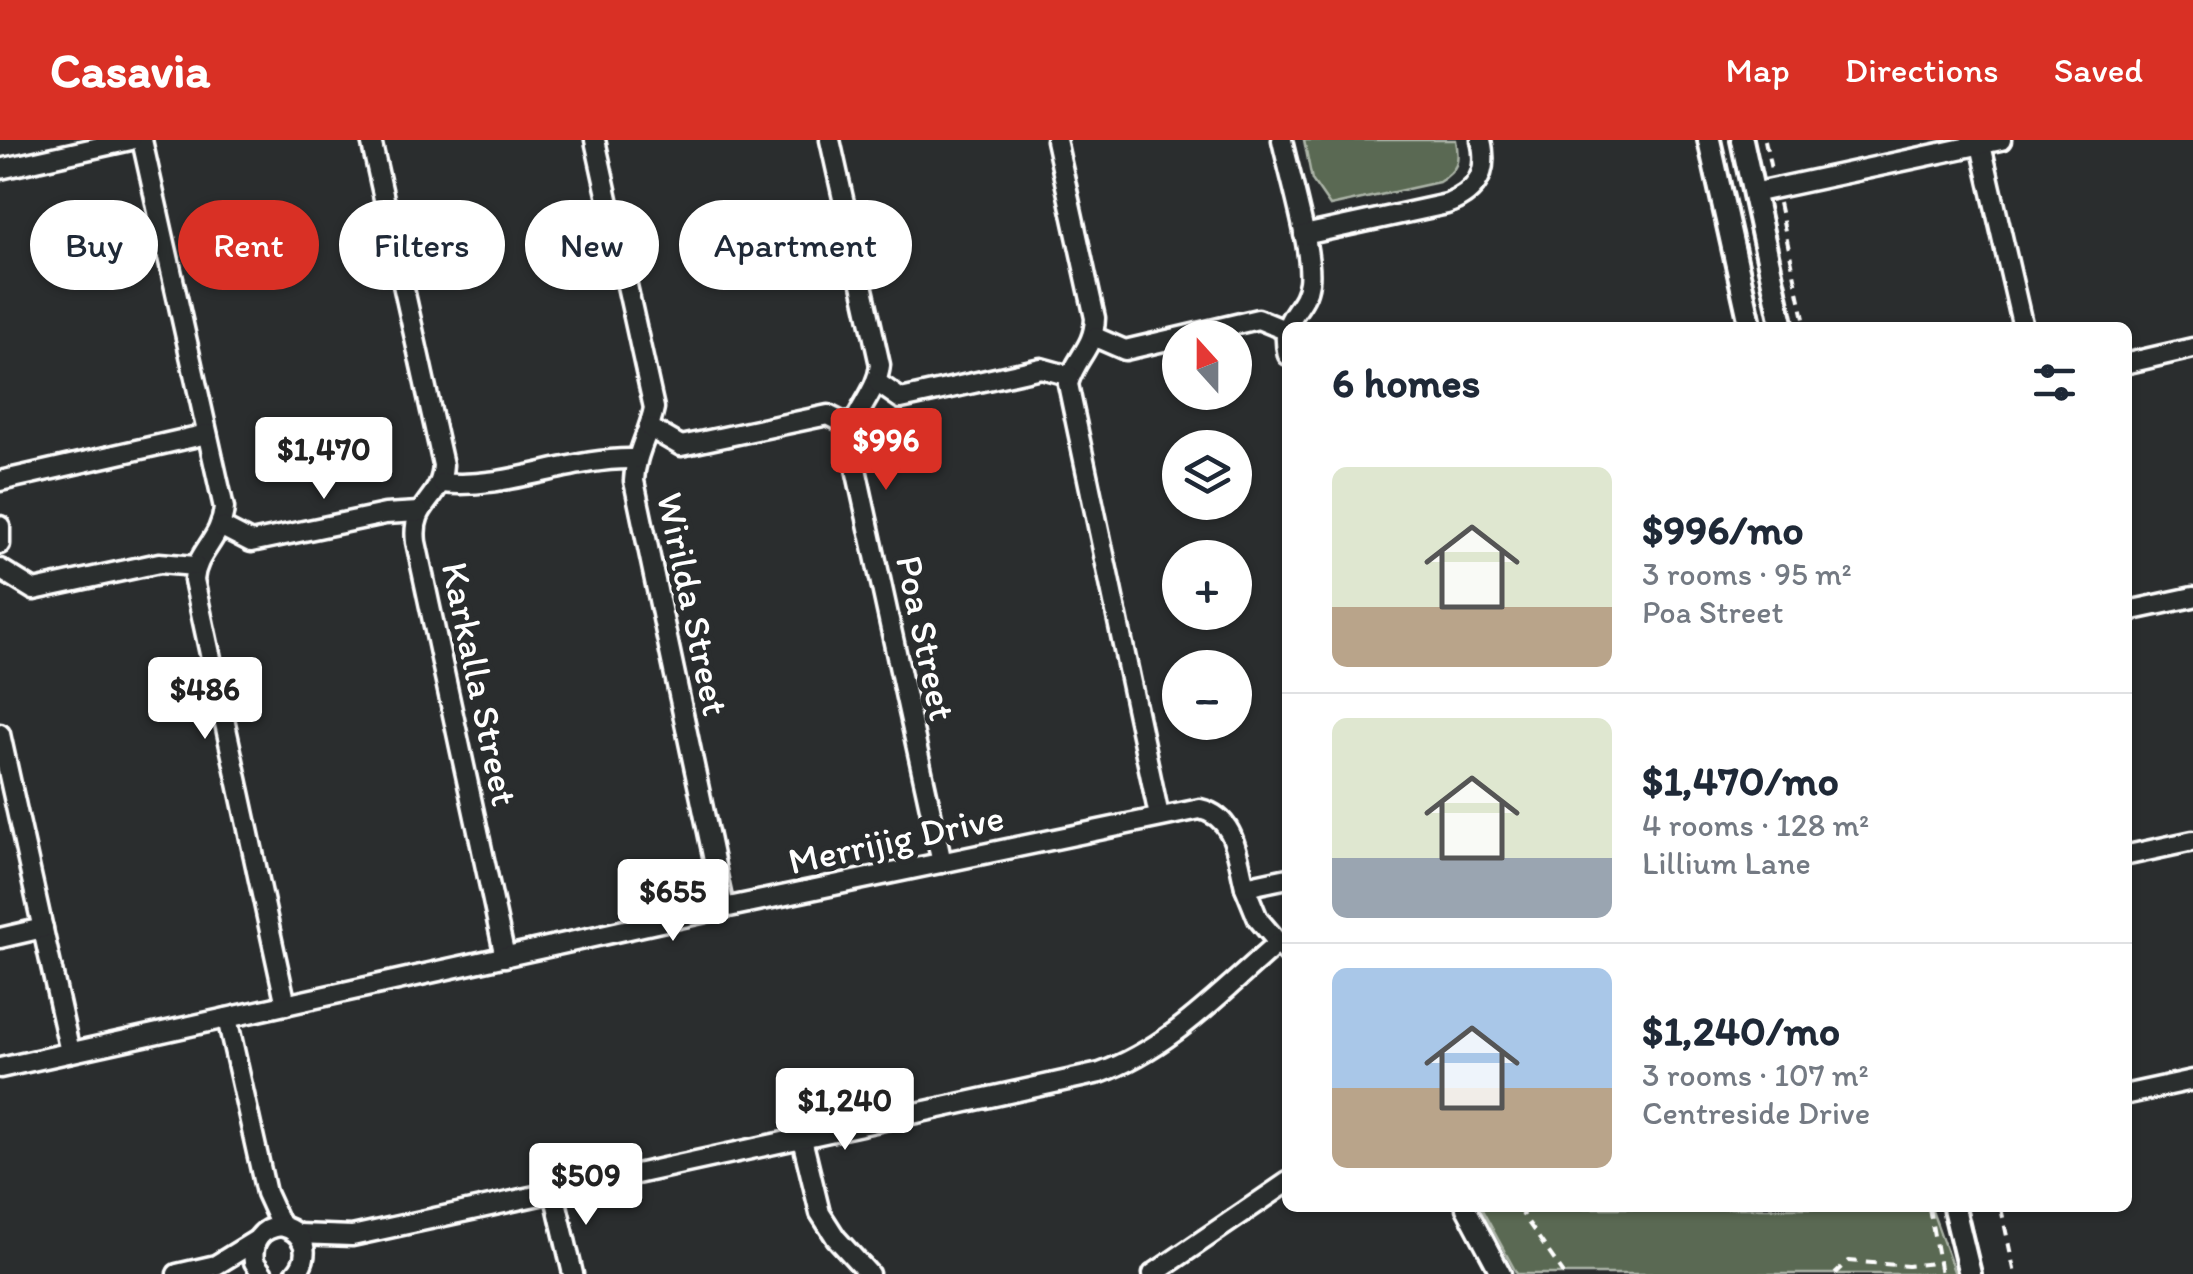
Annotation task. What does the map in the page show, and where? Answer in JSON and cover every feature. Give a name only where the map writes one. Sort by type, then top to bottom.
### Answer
[{"type":"street","points":[[142,140],[224,508],[222,528],[195,566],[197,595],[286,1006]]},
{"type":"street","points":[[222,528],[251,542],[386,514],[419,512],[442,483],[440,450],[371,140]]},
{"type":"street","name":"Wirilda Street","points":[[595,140],[654,408],[650,428],[635,459],[634,480],[724,908]]},
{"type":"street","points":[[650,428],[681,446],[828,415],[852,426],[878,383],[880,365],[830,140]]},
{"type":"street","points":[[1056,140],[1095,318],[1094,336],[1070,376],[1072,402],[1159,816]]},
{"type":"street","points":[[1282,140],[1304,235],[1309,282],[1289,322]]},
{"type":"street","points":[[1304,235],[1465,197],[1485,168],[1482,140]]},
{"type":"street","points":[[1709,140],[1749,322]]},
{"type":"street","points":[[1742,140],[1782,322]]},
{"type":"street","points":[[1753,193],[2001,140]]},
{"type":"street","points":[[0,170],[122,141]]},
{"type":"street","points":[[1981,145],[2021,322]]},
{"type":"street","points":[[1094,336],[1125,350],[1258,319],[1282,329]]},
{"type":"street","points":[[2132,361],[2193,348]]},
{"type":"street","points":[[878,383],[901,399],[1041,368],[1070,376]]},
{"type":"street","name":"Poa Street","points":[[852,426],[850,441],[942,863]]},
{"type":"street","points":[[0,481],[207,434]]},
{"type":"street","points":[[442,483],[470,486],[602,458],[635,459]]},
{"type":"street","name":"Karkalla Street","points":[[419,512],[414,527],[416,542],[505,956]]},
{"type":"street","points":[[0,526],[0,544]]},
{"type":"street","points":[[0,569],[34,590],[159,564],[195,566]]},
{"type":"street","points":[[2132,610],[2193,597]]},
{"type":"street","points":[[0,734],[70,1052]]},
{"type":"street","name":"Merrijig Drive","points":[[0,1068],[724,908],[1200,809],[1222,818],[1233,842],[1244,887]]},
{"type":"street","points":[[2132,854],[2193,841]]},
{"type":"street","points":[[1282,879],[1244,887],[1252,910],[1282,948]]},
{"type":"street","points":[[0,938],[43,928]]},
{"type":"street","points":[[177,1274],[216,1265],[274,1233],[352,1236],[1100,1073],[1127,1064],[1157,1046],[1282,950]]},
{"type":"street","points":[[227,1018],[274,1233]]},
{"type":"street","points":[[2132,1093],[2193,1080]]},
{"type":"street","points":[[802,1139],[820,1213],[836,1238],[870,1274]]},
{"type":"street","points":[[1153,1274],[1282,1186]]},
{"type":"street","points":[[554,1192],[573,1274]]},
{"type":"street","points":[[1468,1212],[1501,1274]]},
{"type":"street","points":[[1955,1212],[1970,1274]]},
{"type":"street","points":[[1969,1212],[1983,1274]]},
{"type":"street","points":[[274,1233],[305,1245],[300,1266]]},
{"type":"street","points":[[261,1273],[252,1251],[274,1233]]},
{"type":"street","points":[[300,1266],[352,1236]]},
{"type":"street","points":[[216,1265],[261,1273]]},
{"type":"path","points":[[1764,140],[1805,322]]},
{"type":"path","points":[[1521,1212],[1564,1274]]},
{"type":"path","points":[[1930,1212],[1942,1274]]},
{"type":"path","points":[[2001,1212],[2015,1274]]},
{"type":"path","points":[[1835,1274],[1848,1261],[1908,1266],[1941,1262]]},
{"type":"green space","points":[[1304,140],[1456,140],[1457,160],[1454,169],[1439,182],[1330,206],[1312,180]]},
{"type":"green space","points":[[1483,1212],[1932,1212],[1955,1274],[1517,1274]]}]
